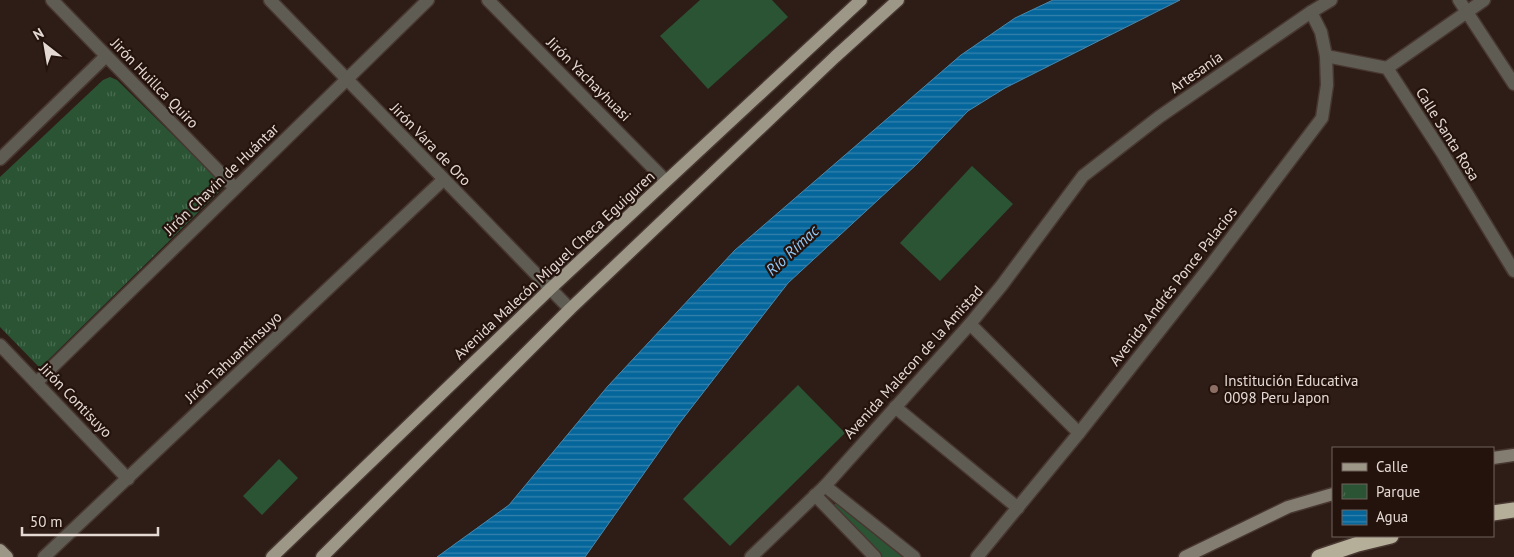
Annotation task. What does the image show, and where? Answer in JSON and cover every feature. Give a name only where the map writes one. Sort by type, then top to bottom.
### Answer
[{"type":"highway","points":[[1494,514],[1514,510]]},
{"type":"highway","points":[[1319,557],[1387,537]]},
{"type":"main road","name":"Avenida Malecón Miguel Checa Eguiguren","points":[[272,557],[550,289],[861,0]]},
{"type":"main road","points":[[322,557],[570,310],[835,57],[898,0]]},
{"type":"main road","points":[[0,550],[7,557]]},
{"type":"street","name":"Jirón Huillca Quiro","points":[[52,0],[235,188]]},
{"type":"street","name":"Jirón Vara de Oro","points":[[270,0],[570,310]]},
{"type":"street","name":"Jirón Chavín de Huántar","points":[[37,382],[428,0]]},
{"type":"street","name":"Jirón Yachayhuasi","points":[[488,0],[666,181]]},
{"type":"street","name":"Artesanía","points":[[1083,176],[1159,117],[1331,0]]},
{"type":"street","points":[[1459,0],[1514,84]]},
{"type":"street","points":[[1326,56],[1387,68],[1484,0]]},
{"type":"street","name":"Avenida Andrés Ponce Palacios","points":[[977,557],[1080,433],[1205,273],[1322,118],[1327,84],[1326,56],[1321,32],[1311,12]]},
{"type":"street","points":[[0,160],[106,56]]},
{"type":"street","name":"Calle Santa Rosa","points":[[1387,68],[1443,154],[1514,271]]},
{"type":"street","name":"Avenida Malecon de la Amistad","points":[[751,557],[825,486],[970,324],[1002,285],[1083,176]]},
{"type":"street","name":"Jirón Tahuantinsuyo","points":[[44,557],[444,180]]},
{"type":"street","points":[[970,324],[1080,433]]},
{"type":"street","name":"Jirón Contisuyo","points":[[0,344],[128,479]]},
{"type":"street","points":[[895,407],[1018,508]]},
{"type":"street","points":[[1494,458],[1514,456]]},
{"type":"street","points":[[825,486],[914,557]]},
{"type":"street","points":[[1185,557],[1288,507],[1332,494]]},
{"type":"street","points":[[815,496],[875,557]]},
{"type":"green space","points":[[700,0],[772,0],[788,17],[708,89],[660,36]]},
{"type":"green space","points":[[110,77],[117,80],[225,186],[40,368],[0,327],[0,177],[103,80]]},
{"type":"green space","points":[[972,166],[1013,204],[940,281],[900,243]]},
{"type":"green space","points":[[798,385],[845,433],[730,546],[683,499]]},
{"type":"green space","points":[[279,459],[298,478],[262,515],[243,496]]},
{"type":"green space","points":[[836,503],[907,557],[881,557],[831,508]]},
{"type":"water","name":"Río Rímac","points":[[1053,0],[1180,0],[1005,88],[968,111],[917,164],[788,283],[678,425],[585,557],[437,557],[509,505],[608,386],[735,250],[961,55],[1015,18]]},
{"type":"place","name":"Institución Educativa 0098 Peru Japon","points":[[1214,389]]}]
